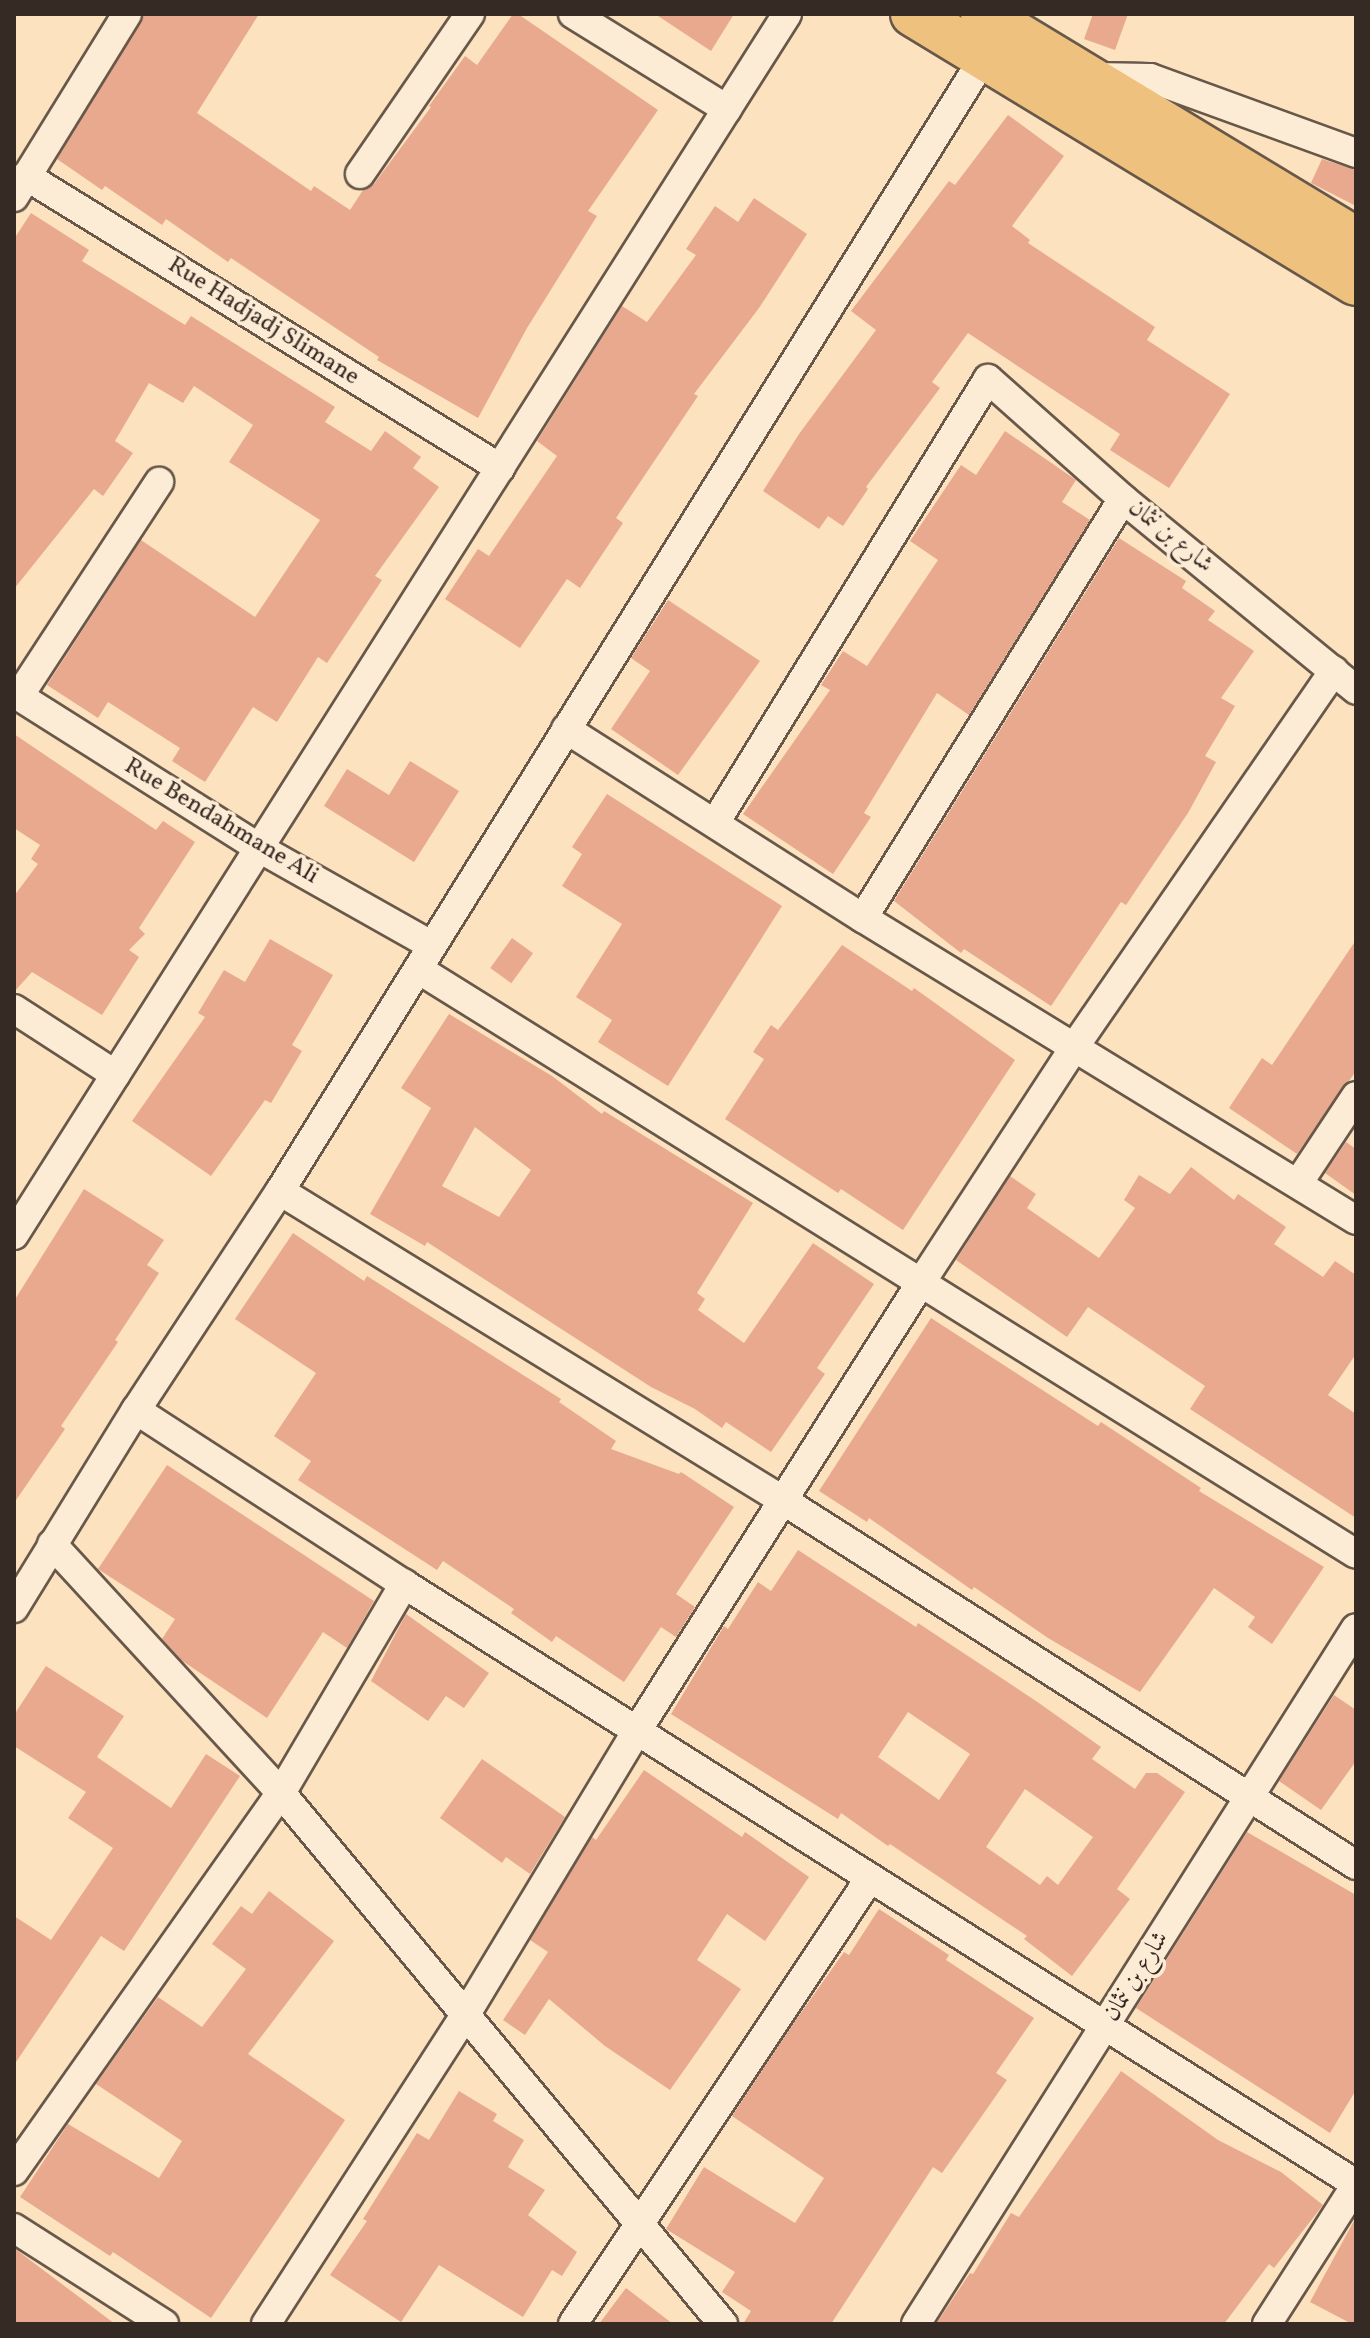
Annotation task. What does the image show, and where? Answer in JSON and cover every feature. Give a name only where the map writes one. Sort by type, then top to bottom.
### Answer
[{"type":"main road","points":[[913,14],[990,32],[1085,77],[1356,240]]},
{"type":"main road","points":[[990,32],[1356,283]]},
{"type":"street","points":[[20,186],[127,14]]},
{"type":"street","points":[[360,174],[470,14]]},
{"type":"street","points":[[573,14],[727,109]]},
{"type":"street","points":[[14,1235],[787,14]]},
{"type":"street","points":[[14,1608],[136,1410],[280,1191],[566,729],[990,32]]},
{"type":"street","points":[[1085,77],[1150,78],[1356,153]]},
{"type":"street","name":"Rue Hadjadj Slimane","points":[[20,186],[500,468]]},
{"type":"street","name":"شارع بن نثمان","points":[[715,823],[988,379],[1123,499],[1356,690]]},
{"type":"street","points":[[16,695],[159,482]]},
{"type":"street","points":[[863,918],[1123,499]]},
{"type":"street","points":[[266,2324],[466,2014],[638,1729],[922,1281],[1075,1046],[1334,671]]},
{"type":"street","name":"Rue Bendahmane Ali","points":[[16,695],[259,848],[922,1281],[1356,1554]]},
{"type":"street","points":[[566,729],[863,918],[1299,1182],[1356,1220]]},
{"type":"street","points":[[14,1009],[116,1075]]},
{"type":"street","points":[[1299,1182],[1356,1096]]},
{"type":"street","points":[[280,1191],[784,1501],[1356,1865]]},
{"type":"street","points":[[136,1410],[404,1584],[1356,2184],[1267,2324]]},
{"type":"street","points":[[52,1544],[281,1793],[723,2324]]},
{"type":"street","points":[[14,2171],[281,1793],[404,1584]]},
{"type":"street","name":"شارع بن نثمان","points":[[916,2324],[1356,1628]]},
{"type":"street","points":[[573,2324],[870,1878]]},
{"type":"street","points":[[14,2228],[164,2324]]},
{"type":"building","points":[[144,14],[259,14],[197,113],[311,191],[314,186],[350,210],[363,190],[374,184],[465,56],[477,65],[513,14],[518,14],[658,110],[588,211],[597,216],[527,328],[478,418],[377,360],[379,357],[231,258],[228,262],[166,219],[162,225],[105,186],[102,190],[57,159]]},
{"type":"building","points":[[655,14],[734,14],[711,51]]},
{"type":"building","points":[[1093,14],[1128,14],[1115,50],[1084,39]]},
{"type":"building","points":[[1008,115],[1064,156],[1012,226],[1030,240],[1028,243],[1155,327],[1147,340],[1230,394],[1169,488],[1110,450],[1120,434],[968,333],[932,382],[940,388],[866,487],[868,489],[843,526],[828,516],[819,529],[763,491],[799,434],[876,330],[851,311],[949,181],[955,185]]},
{"type":"building","points":[[1322,159],[1356,170],[1356,206],[1311,183]]},
{"type":"building","points":[[754,198],[807,234],[759,308],[694,394],[698,396],[616,518],[623,523],[580,588],[567,579],[520,648],[445,599],[478,549],[489,556],[557,456],[537,441],[622,306],[647,322],[696,255],[686,249],[715,206],[738,222]]},
{"type":"building","points":[[31,213],[89,250],[82,261],[185,325],[191,316],[335,407],[325,422],[371,451],[385,431],[421,457],[413,468],[439,487],[375,576],[382,580],[327,663],[318,657],[277,722],[253,707],[205,782],[172,761],[180,748],[108,702],[98,718],[47,685],[141,540],[255,617],[320,520],[229,462],[253,425],[194,386],[183,403],[149,383],[115,441],[133,453],[103,496],[94,489],[14,589],[14,239]]},
{"type":"building","points":[[1005,431],[1076,480],[1062,502],[1090,520],[969,715],[937,693],[864,813],[871,817],[833,874],[743,814],[830,690],[821,685],[843,651],[867,666],[938,560],[910,541],[961,465],[976,475]]},
{"type":"building","points":[[1119,538],[1186,581],[1182,588],[1215,611],[1208,620],[1254,651],[1221,698],[1235,706],[1205,756],[1216,762],[1188,813],[1126,905],[1121,902],[1051,1006],[964,949],[961,953],[894,901]]},
{"type":"building","points":[[668,600],[760,661],[678,775],[611,729],[650,671],[631,658]]},
{"type":"building","points":[[14,734],[156,830],[163,821],[195,842],[139,928],[145,934],[129,950],[139,957],[102,1015],[32,972],[14,992],[14,896],[38,864],[31,859],[40,845],[14,828]]},
{"type":"building","points":[[410,761],[459,791],[414,862],[324,806],[347,769],[389,795]]},
{"type":"building","points":[[607,794],[782,906],[668,1086],[598,1042],[612,1020],[576,997],[622,924],[562,886],[582,854],[572,847]]},
{"type":"building","points":[[512,938],[533,953],[511,983],[490,968]]},
{"type":"building","points":[[270,939],[333,975],[292,1045],[302,1051],[271,1103],[265,1100],[211,1176],[132,1121],[205,1017],[198,1013],[224,970],[245,982]]},
{"type":"building","points":[[1356,940],[1356,1071],[1297,1154],[1229,1108],[1262,1058],[1272,1065]]},
{"type":"building","points":[[842,945],[912,991],[914,988],[1015,1060],[903,1230],[841,1189],[838,1193],[725,1119],[764,1059],[753,1052],[771,1025],[778,1030]]},
{"type":"building","points":[[449,1014],[552,1076],[602,1114],[604,1111],[753,1203],[697,1293],[705,1299],[698,1310],[744,1343],[813,1243],[874,1284],[817,1368],[825,1374],[771,1452],[726,1422],[722,1428],[695,1409],[651,1387],[427,1242],[425,1246],[370,1214],[431,1108],[401,1088]],"holes":[[[475,1127],[531,1170],[499,1217],[442,1186]]]},
{"type":"building","points":[[1346,1142],[1356,1149],[1356,1195],[1325,1173]]},
{"type":"building","points":[[1191,1167],[1234,1200],[1238,1194],[1286,1227],[1274,1244],[1323,1277],[1335,1261],[1356,1275],[1356,1354],[1328,1395],[1356,1414],[1356,1518],[1190,1409],[1205,1386],[1088,1307],[1067,1337],[956,1260],[1010,1176],[1036,1194],[1027,1208],[1099,1258],[1135,1208],[1124,1200],[1139,1175],[1170,1194]]},
{"type":"building","points":[[84,1189],[164,1240],[147,1265],[159,1273],[115,1340],[118,1342],[61,1426],[65,1429],[14,1503],[14,1301]]},
{"type":"building","points":[[293,1233],[364,1281],[367,1276],[561,1399],[559,1402],[616,1441],[611,1449],[679,1474],[681,1472],[734,1507],[676,1594],[695,1607],[676,1637],[661,1627],[624,1682],[556,1636],[552,1642],[511,1613],[514,1609],[443,1561],[437,1570],[298,1480],[311,1461],[274,1436],[316,1373],[235,1319]]},
{"type":"building","points":[[931,1318],[1098,1426],[1101,1422],[1201,1488],[1199,1491],[1324,1567],[1272,1644],[1248,1627],[1255,1617],[1214,1588],[1140,1692],[1048,1638],[974,1587],[972,1590],[869,1518],[867,1522],[819,1491]]},
{"type":"building","points":[[167,1465],[374,1601],[347,1648],[323,1632],[267,1718],[181,1660],[162,1639],[175,1619],[98,1569]]},
{"type":"building","points":[[798,1550],[916,1627],[918,1623],[1101,1747],[1092,1759],[1135,1789],[1146,1773],[1157,1773],[1185,1792],[1117,1889],[1130,1899],[1072,1976],[1024,1939],[1027,1936],[890,1844],[888,1846],[841,1813],[838,1819],[671,1714],[724,1626],[728,1629],[758,1582],[771,1591]],"holes":[[[908,1712],[970,1754],[939,1800],[878,1757]],[[1025,1789],[1093,1837],[1058,1885],[1047,1876],[1040,1885],[986,1847]]]},
{"type":"building","points":[[406,1614],[489,1673],[464,1708],[446,1696],[428,1721],[371,1681]]},
{"type":"building","points":[[46,1666],[124,1716],[97,1757],[171,1808],[206,1754],[240,1776],[124,1951],[101,1936],[14,2065],[14,1916],[51,1940],[113,1848],[68,1818],[86,1792],[14,1746],[14,1715]]},
{"type":"building","points":[[1334,1695],[1356,1710],[1356,1761],[1321,1810],[1279,1781]]},
{"type":"building","points":[[482,1759],[565,1817],[530,1874],[506,1857],[502,1863],[440,1818]]},
{"type":"building","points":[[644,1770],[742,1837],[745,1832],[809,1877],[765,1941],[727,1914],[697,1960],[741,1989],[670,2090],[605,2046],[549,1999],[525,2035],[503,2020],[548,1952],[530,1940],[592,1837],[596,1840]]},
{"type":"building","points":[[1247,1832],[1356,1895],[1356,2090],[1330,2133],[1136,2008]]},
{"type":"building","points":[[269,1891],[334,1941],[248,2054],[345,2120],[211,2318],[113,2252],[110,2256],[20,2197],[68,2124],[159,2178],[182,2141],[96,2084],[158,1997],[202,2027],[246,1969],[212,1944],[241,1906],[252,1914]]},
{"type":"building","points":[[879,1909],[949,1955],[946,1960],[1034,2018],[996,2073],[1007,2080],[942,2173],[933,2167],[831,2324],[743,2324],[751,2311],[722,2292],[735,2272],[666,2229],[704,2167],[795,2223],[824,2178],[732,2116],[844,1952],[849,1955]]},
{"type":"building","points":[[1121,2071],[1218,2140],[1281,2172],[1323,2205],[1274,2268],[1269,2264],[1224,2324],[936,2324],[970,2273],[973,2274],[1011,2213],[1019,2217]]},
{"type":"building","points":[[459,2091],[497,2114],[493,2121],[524,2140],[508,2167],[545,2190],[528,2215],[577,2252],[562,2276],[552,2270],[523,2317],[439,2265],[401,2322],[330,2275],[367,2221],[363,2219],[417,2133],[429,2140]]},
{"type":"building","points":[[1356,2217],[1356,2324],[1352,2324],[1310,2302]]},
{"type":"building","points":[[14,2248],[115,2324],[14,2324]]},
{"type":"building","points":[[626,2288],[673,2324],[599,2324]]}]
